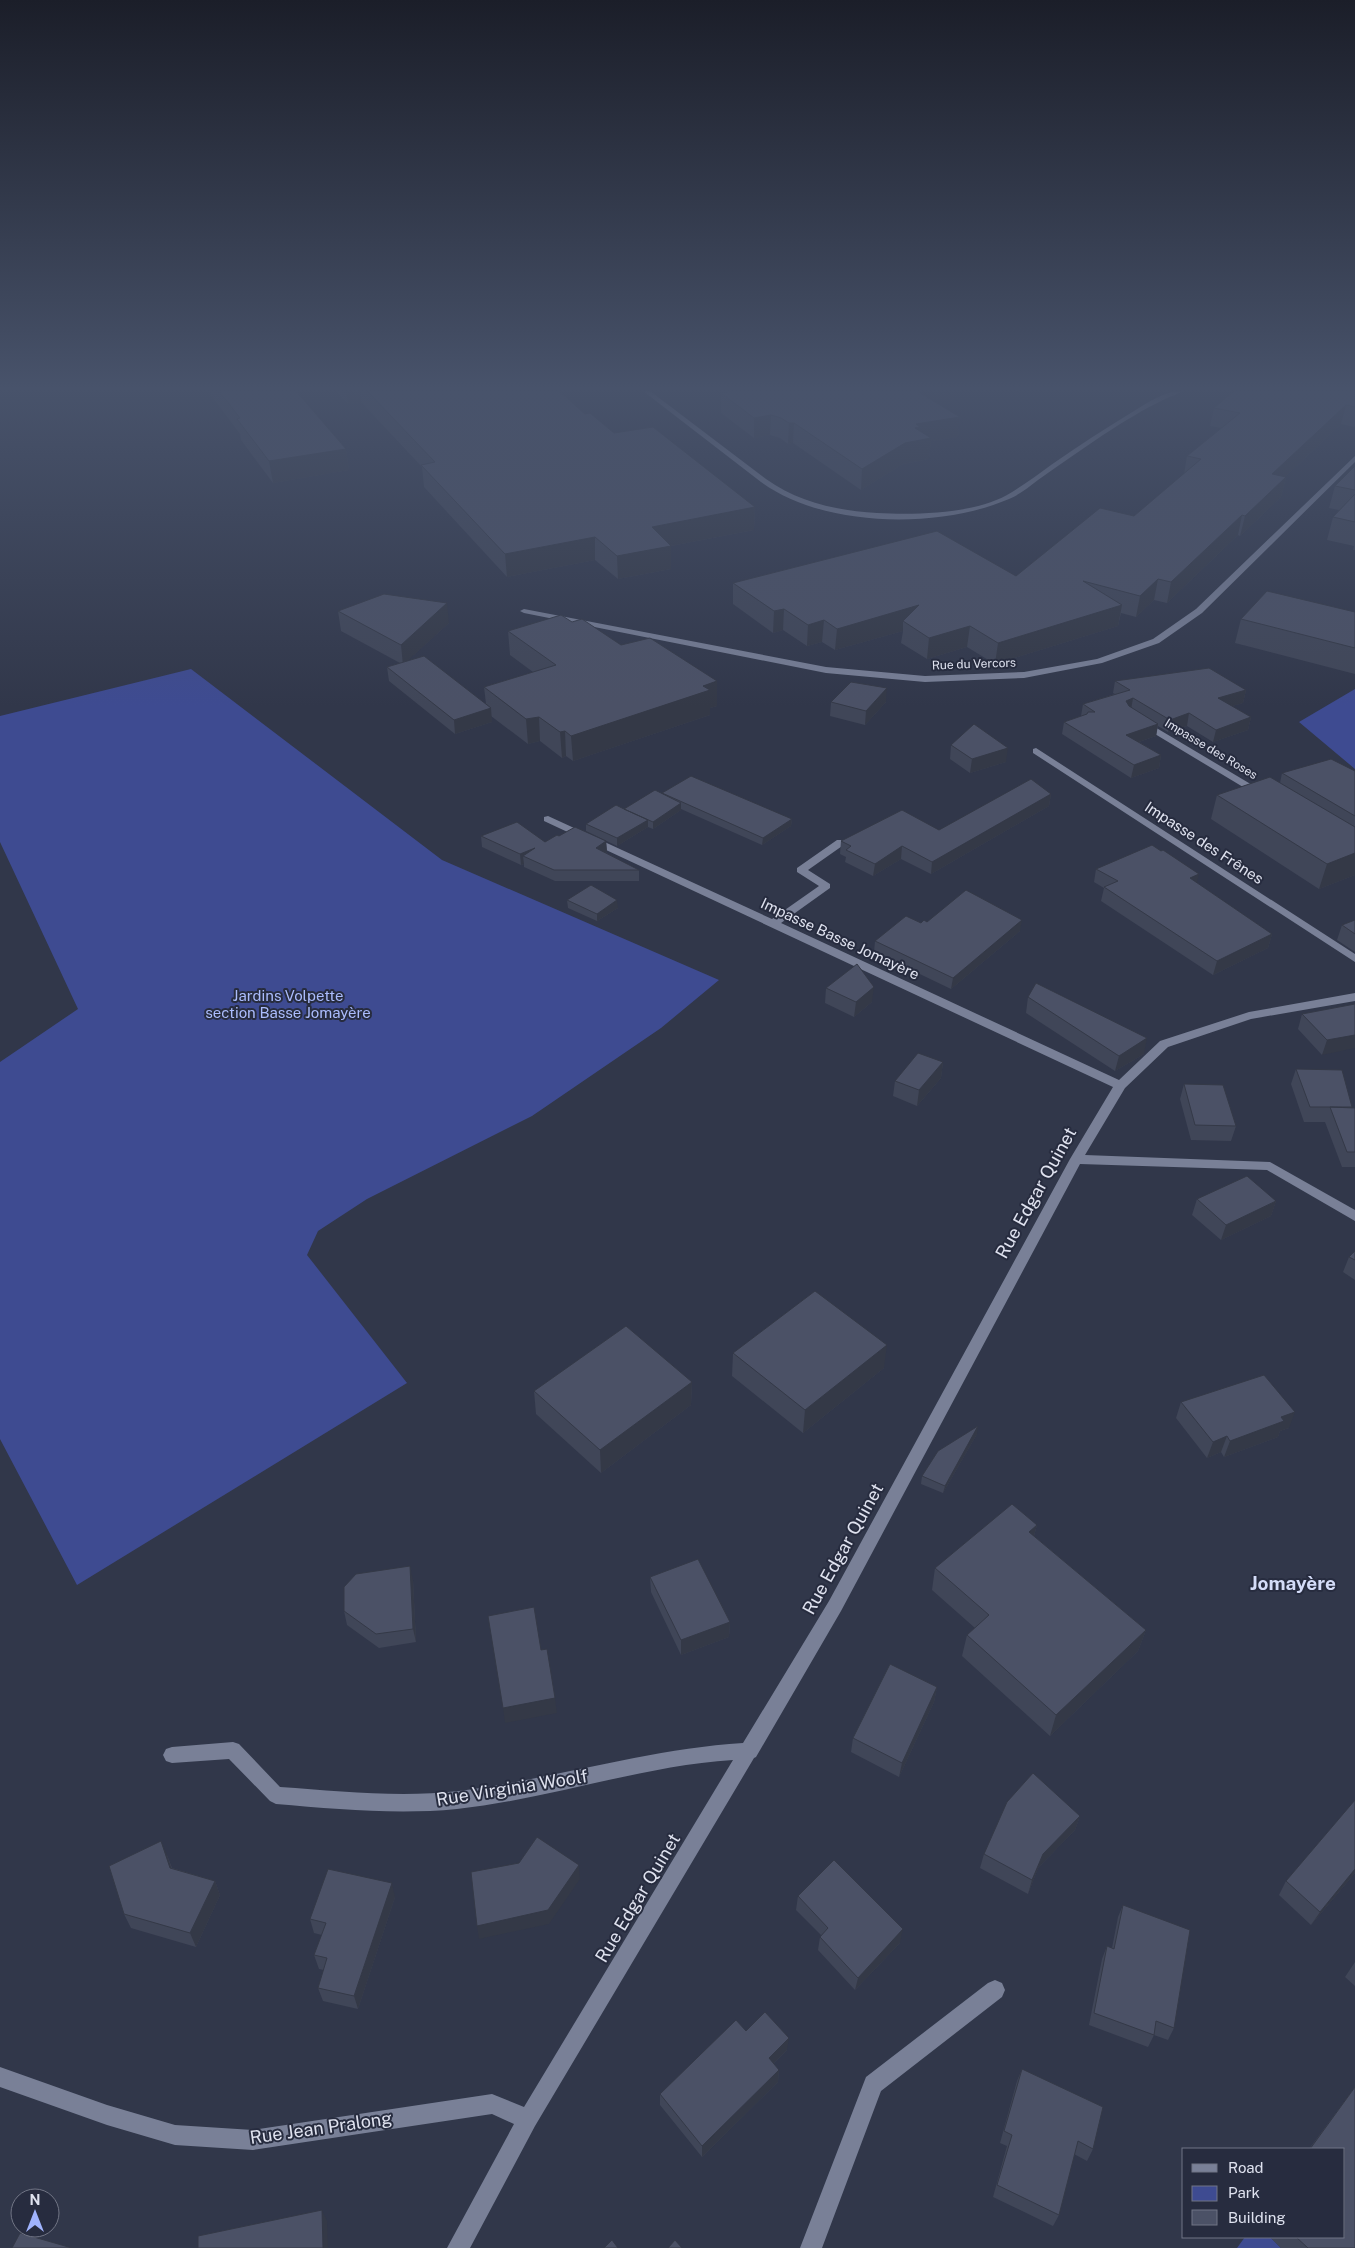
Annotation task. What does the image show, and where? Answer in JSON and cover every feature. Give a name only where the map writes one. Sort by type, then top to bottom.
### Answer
[{"type":"street","points":[[792,496],[826,507],[854,513],[891,516],[948,514],[996,503],[1010,496]]},
{"type":"street","name":"Rue du Vercors","points":[[524,611],[826,670],[925,679],[1024,675],[1099,661],[1156,641],[1198,611],[1316,496]]},
{"type":"street","name":"Impasse des Roses","points":[[1130,715],[1272,801]]},
{"type":"street","name":"Impasse des Frênes","points":[[1036,752],[1355,959]]},
{"type":"street","name":"Impasse Basse Jomayère","points":[[548,819],[1120,1085]]},
{"type":"street","points":[[772,924],[826,886],[801,870],[840,842]]},
{"type":"street","name":"Rue Edgar Quinet","points":[[458,2248],[528,2119],[750,1751],[835,1606],[1076,1159],[1120,1085],[1164,1044],[1249,1016],[1355,997]]},
{"type":"street","points":[[1076,1159],[1270,1166],[1355,1216]]},
{"type":"street","name":"Rue Virginia Woolf","points":[[172,1755],[233,1750],[276,1795],[374,1803],[456,1800],[538,1787],[701,1754],[750,1751]]},
{"type":"street","points":[[811,2248],[873,2084],[995,1990]]},
{"type":"street","name":"Rue Jean Pralong","points":[[0,2077],[107,2116],[174,2135],[254,2140],[492,2104],[528,2119]]},
{"type":"green space","name":"Jardins Volpette section Basse Jomayère","points":[[191,669],[442,860],[719,980],[661,1028],[532,1116],[367,1199],[318,1231],[307,1255],[407,1383],[77,1585],[0,1439],[0,1062],[78,1009],[0,842],[0,716]]},
{"type":"green space","points":[[1355,689],[1355,769],[1299,722]]},
{"type":"green space","points":[[1244,2238],[1271,2238],[1281,2248],[1237,2248]]},
{"type":"building","points":[[450,496],[741,496],[755,507],[652,527],[671,546],[617,556],[595,537],[505,554]]},
{"type":"building","points":[[1158,496],[1266,496],[1245,516],[1242,515],[1171,582],[1158,579],[1140,596],[1083,581],[1122,605],[998,643],[970,626],[929,638],[903,621],[919,605],[837,629],[824,620],[808,625],[784,609],[774,611],[733,583],[937,531],[1016,576],[1100,508],[1134,516]]},
{"type":"building","points":[[1353,496],[1355,496],[1355,522],[1333,517]]},
{"type":"building","points":[[1267,591],[1355,612],[1355,648],[1241,619]]},
{"type":"building","points":[[384,594],[447,603],[401,645],[338,611]]},
{"type":"building","points":[[561,615],[572,622],[582,619],[621,645],[650,638],[717,681],[703,686],[710,690],[571,736],[565,731],[560,732],[539,717],[526,719],[484,687],[556,665],[508,631]]},
{"type":"building","points":[[424,656],[491,708],[454,720],[387,667]]},
{"type":"building","points":[[1209,668],[1246,690],[1218,698],[1251,717],[1216,730],[1189,713],[1170,720],[1133,698],[1126,701],[1129,706],[1158,724],[1126,735],[1161,755],[1134,765],[1064,722],[1088,712],[1095,712],[1083,704],[1130,690],[1115,681]]},
{"type":"building","points":[[851,682],[887,688],[866,711],[831,702]]},
{"type":"building","points":[[974,724],[1008,748],[972,759],[951,745]]},
{"type":"building","points":[[1331,759],[1355,771],[1355,816],[1282,773]]},
{"type":"building","points":[[691,776],[792,819],[763,838],[662,793]]},
{"type":"building","points":[[1270,777],[1355,827],[1355,853],[1327,864],[1217,795]]},
{"type":"building","points":[[1031,779],[1051,794],[932,862],[902,846],[875,864],[846,850],[851,846],[841,841],[902,810],[939,830]]},
{"type":"building","points":[[655,790],[681,803],[653,822],[624,809]]},
{"type":"building","points":[[616,805],[648,820],[617,838],[586,824]]},
{"type":"building","points":[[517,822],[545,842],[575,827],[606,841],[596,848],[639,870],[554,870],[523,856],[535,848],[520,854],[481,836]]},
{"type":"building","points":[[1152,845],[1161,851],[1163,850],[1199,874],[1190,878],[1272,934],[1217,961],[1104,887],[1118,881],[1096,869]]},
{"type":"building","points":[[591,885],[617,900],[597,914],[567,900]]},
{"type":"building","points":[[966,890],[1022,920],[953,978],[875,941],[906,916],[921,923],[924,920],[927,922]]},
{"type":"building","points":[[1355,920],[1355,934],[1342,925]]},
{"type":"building","points":[[857,964],[874,987],[856,1002],[826,988]]},
{"type":"building","points":[[1036,983],[1147,1038],[1119,1056],[1028,997]]},
{"type":"building","points":[[1355,1004],[1355,1035],[1327,1040],[1302,1014]]},
{"type":"building","points":[[918,1053],[943,1062],[919,1090],[895,1081]]},
{"type":"building","points":[[1296,1069],[1342,1070],[1352,1107],[1310,1107]]},
{"type":"building","points":[[1184,1084],[1223,1085],[1236,1126],[1195,1125]]},
{"type":"building","points":[[1330,1107],[1355,1108],[1355,1152],[1347,1152]]},
{"type":"building","points":[[1247,1176],[1276,1201],[1226,1225],[1197,1199]]},
{"type":"building","points":[[1355,1251],[1355,1260],[1349,1257]]},
{"type":"building","points":[[815,1291],[887,1345],[805,1410],[733,1353]]},
{"type":"building","points":[[626,1326],[692,1382],[600,1450],[534,1391]]},
{"type":"building","points":[[1264,1375],[1295,1412],[1281,1417],[1284,1421],[1230,1441],[1227,1436],[1213,1442],[1181,1402]]},
{"type":"building","points":[[978,1426],[945,1486],[922,1476],[938,1451]]},
{"type":"building","points":[[1012,1504],[1037,1525],[1029,1532],[1146,1630],[1056,1715],[967,1635],[989,1615],[935,1568]]},
{"type":"building","points":[[698,1559],[730,1622],[681,1640],[650,1577]]},
{"type":"building","points":[[410,1566],[413,1629],[376,1634],[344,1611],[344,1587],[356,1574]]},
{"type":"building","points":[[534,1607],[541,1650],[547,1649],[555,1698],[503,1708],[488,1616]]},
{"type":"building","points":[[890,1664],[937,1687],[902,1763],[853,1738]]},
{"type":"building","points":[[1033,1773],[1080,1816],[1043,1854],[1032,1880],[984,1854],[1007,1802]]},
{"type":"building","points":[[1355,1800],[1355,1869],[1320,1912],[1286,1881]]},
{"type":"building","points":[[537,1837],[579,1865],[548,1910],[477,1926],[471,1872],[519,1863]]},
{"type":"building","points":[[161,1841],[170,1868],[215,1881],[190,1933],[124,1914],[109,1866]]},
{"type":"building","points":[[834,1860],[903,1929],[858,1978],[820,1937],[828,1928],[798,1896]]},
{"type":"building","points":[[328,1869],[392,1883],[354,1996],[318,1988],[327,1958],[314,1955],[326,1923],[310,1919]]},
{"type":"building","points":[[1123,1905],[1190,1930],[1174,2028],[1156,2021],[1154,2035],[1094,2013],[1107,1946],[1114,1949]]},
{"type":"building","points":[[765,2012],[789,2038],[769,2058],[779,2070],[702,2146],[660,2094],[736,2020],[746,2031]]},
{"type":"building","points":[[1022,2069],[1103,2107],[1093,2149],[1078,2141],[1059,2215],[997,2185],[1012,2135],[1004,2131]]},
{"type":"building","points":[[1355,2087],[1355,2248],[1308,2248],[1297,2238],[1345,2238],[1345,2148],[1311,2148]]},
{"type":"building","points":[[322,2210],[323,2248],[198,2248],[198,2236]]},
{"type":"building","points":[[17,2238],[37,2238],[72,2248],[12,2248]]},
{"type":"building","points":[[612,2240],[618,2248],[604,2248]]},
{"type":"building","points":[[675,2240],[682,2248],[668,2248]]},
{"type":"district","name":"Jomayère","points":[[1293,1583]]}]
